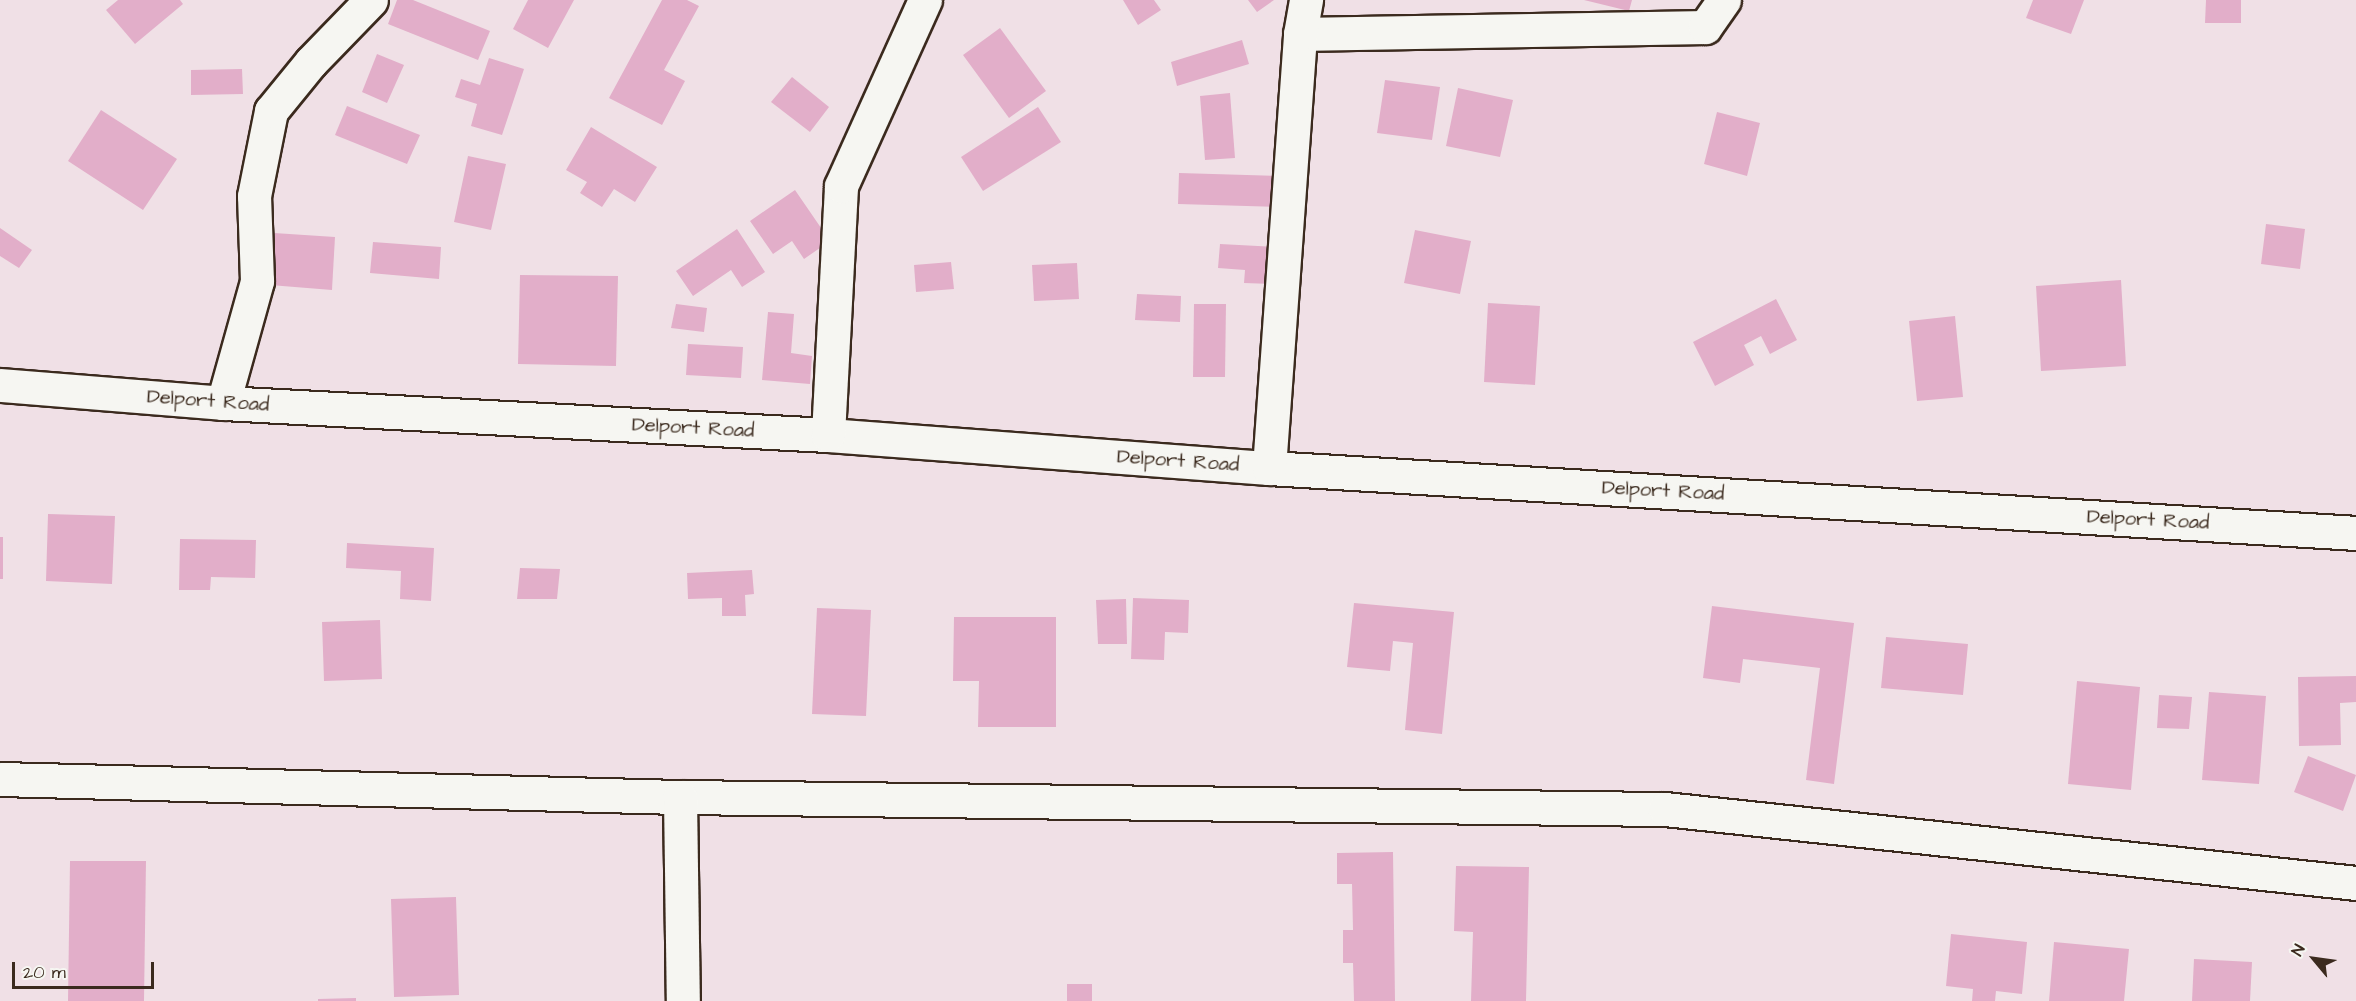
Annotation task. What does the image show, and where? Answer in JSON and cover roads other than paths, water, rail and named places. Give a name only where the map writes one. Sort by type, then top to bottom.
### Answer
[{"type":"street","points":[[223,403],[257,281],[254,196],[271,111],[311,62],[371,0]]},
{"type":"street","points":[[828,435],[842,186],[925,0]]},
{"type":"street","points":[[1269,468],[1300,34],[1306,0]]},
{"type":"street","points":[[1300,34],[1705,27],[1724,0]]},
{"type":"street","name":"Delport Road","points":[[0,385],[223,403],[828,435],[1269,468],[2356,533]]},
{"type":"street","points":[[0,779],[680,797],[1665,809],[2356,883]]},
{"type":"street","points":[[680,797],[683,1001]]}]
